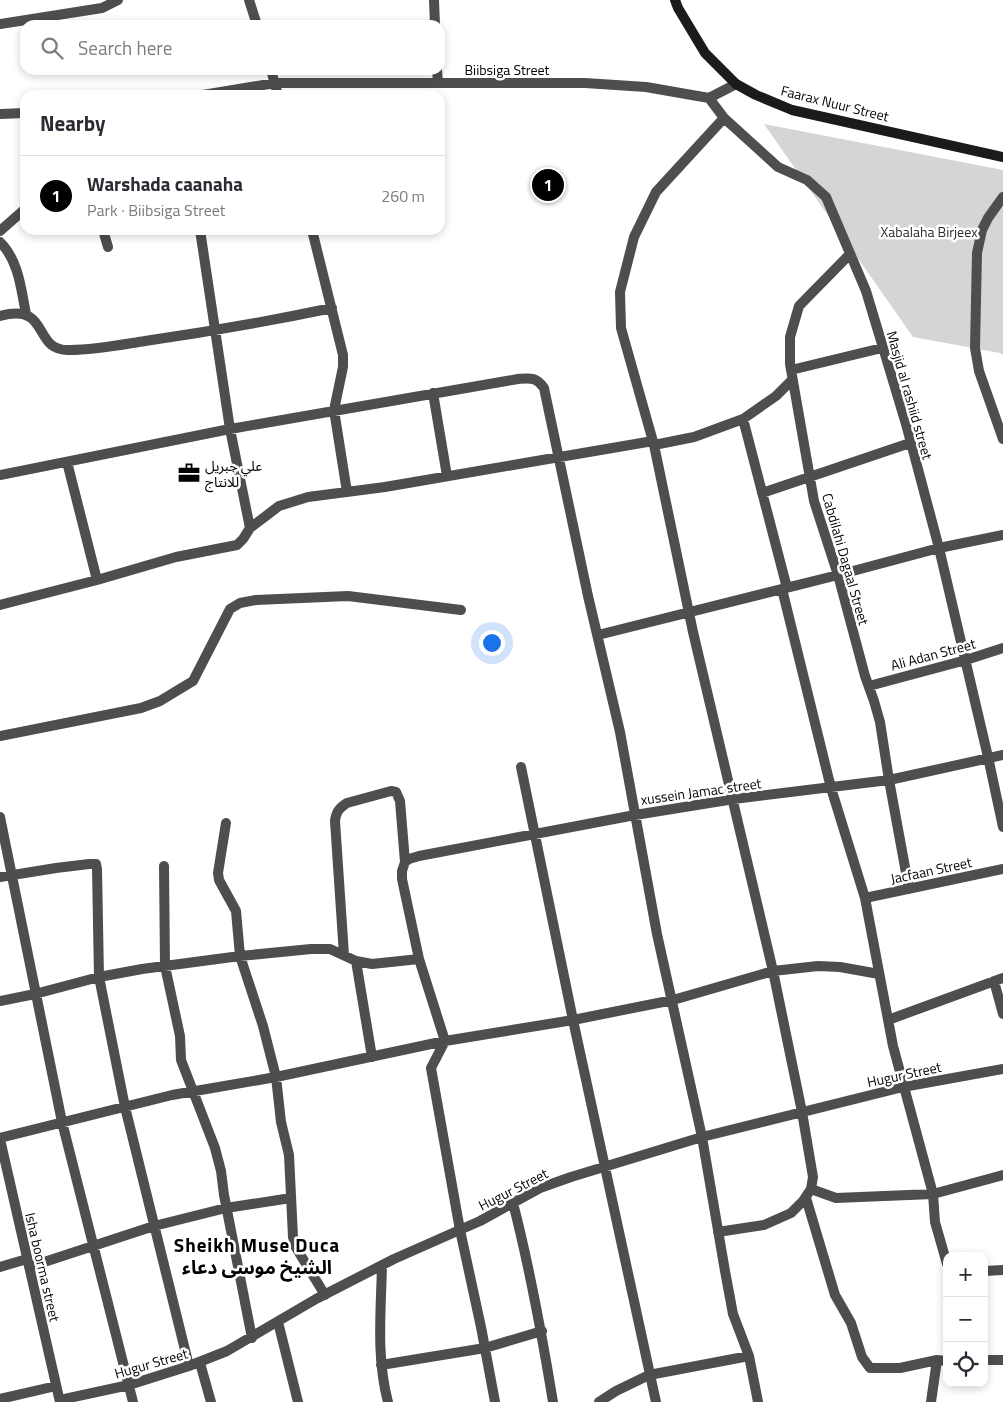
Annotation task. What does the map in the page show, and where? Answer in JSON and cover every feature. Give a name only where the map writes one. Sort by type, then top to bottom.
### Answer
[{"type":"main road","name":"Faarax Nuur Street","points":[[675,0],[705,53],[736,84],[756,95],[792,110],[1003,157]]},
{"type":"street","points":[[26,20],[102,8],[118,0]]},
{"type":"street","points":[[250,0],[256,20]]},
{"type":"street","points":[[434,0],[435,20]]},
{"type":"street","points":[[0,24],[20,21]]},
{"type":"street","points":[[273,75],[277,90]]},
{"type":"street","points":[[437,75],[438,83]]},
{"type":"street","name":"Biibsiga Street","points":[[233,90],[275,83],[585,83],[646,87],[708,98]]},
{"type":"street","points":[[708,98],[736,84]]},
{"type":"street","name":"Masjid al rashiid street","points":[[708,98],[724,118],[778,167],[807,180],[826,197],[866,292],[901,408],[939,548],[1003,826]]},
{"type":"street","points":[[0,114],[20,113]]},
{"type":"street","points":[[718,1232],[764,1225],[791,1213],[808,1193],[813,1176],[802,1112],[773,972],[734,799],[689,613],[653,443],[621,328],[620,292],[634,236],[656,192],[724,118]]},
{"type":"street","points":[[1003,196],[982,230],[977,253],[975,348],[979,371],[1003,439]]},
{"type":"street","points":[[0,232],[20,214]]},
{"type":"street","points":[[105,235],[108,247]]},
{"type":"street","points":[[201,235],[230,429],[250,528]]},
{"type":"street","points":[[313,235],[341,341],[343,367],[334,410],[347,492]]},
{"type":"street","points":[[0,242],[13,262],[19,276],[26,314]]},
{"type":"street","name":"Cabdilahi Dagaal Street","points":[[850,254],[799,306],[790,337],[792,375],[814,501],[838,575],[880,722],[888,780],[909,889]]},
{"type":"street","points":[[0,316],[26,314],[38,322],[44,338],[52,346],[67,351],[216,331],[332,308]]},
{"type":"street","points":[[0,604],[97,580],[176,557],[237,545],[250,528],[278,506],[308,497],[694,437],[743,419],[776,396],[792,375],[882,348]]},
{"type":"street","points":[[0,475],[230,429],[433,393],[532,378],[544,388],[620,732],[657,934],[702,1137],[734,1314],[749,1356],[758,1402]]},
{"type":"street","points":[[433,393],[447,476]]},
{"type":"street","points":[[743,419],[762,493],[830,788],[865,898],[888,1020],[903,1086],[933,1194],[935,1222],[944,1252]]},
{"type":"street","points":[[762,493],[910,443]]},
{"type":"street","points":[[67,462],[97,580]]},
{"type":"street","points":[[598,635],[939,548],[1003,535]]},
{"type":"street","points":[[0,736],[141,708],[160,701],[193,681],[230,609],[240,602],[348,596],[461,610]]},
{"type":"street","name":"Ali Adan Street","points":[[869,686],[1003,648]]},
{"type":"street","name":"xussein Jamac street","points":[[405,862],[419,856],[635,815],[734,799],[888,780],[1003,755]]},
{"type":"street","points":[[521,767],[604,1166],[656,1402]]},
{"type":"street","points":[[344,955],[336,814],[340,807],[391,790],[396,792],[400,801],[405,862],[402,879],[419,959],[445,1041],[431,1068],[460,1230],[495,1402]]},
{"type":"street","points":[[0,818],[5,876],[35,994],[62,1122],[133,1402]]},
{"type":"street","points":[[226,823],[218,873],[219,880],[236,910],[240,956],[263,1026],[276,1076],[281,1122],[289,1155],[295,1246],[325,1294]]},
{"type":"street","points":[[5,876],[96,864],[99,977],[125,1107],[189,1366]]},
{"type":"street","points":[[164,866],[166,966],[180,1036],[181,1060],[215,1148],[221,1171],[226,1208],[252,1338]]},
{"type":"street","name":"Jacfaan Street","points":[[865,898],[1003,869]]},
{"type":"street","points":[[0,1002],[99,977],[240,956],[330,949],[356,962],[372,964],[419,959]]},
{"type":"street","points":[[356,962],[372,1056]]},
{"type":"street","points":[[0,1138],[193,1091],[445,1041],[573,1020],[672,1000],[773,972],[818,966],[840,967],[879,974]]},
{"type":"street","points":[[888,1020],[999,980],[1003,1014]]},
{"type":"street","name":"Hugur Street","points":[[60,1401],[129,1384],[200,1363],[252,1338],[325,1294],[382,1265],[460,1230],[540,1188],[604,1166],[702,1137],[903,1086],[1003,1069]]},
{"type":"street","name":"Isha boorma street","points":[[0,1138],[60,1401]]},
{"type":"street","points":[[808,1193],[836,1198],[933,1194],[1003,1175]]},
{"type":"street","points":[[808,1193],[835,1295],[851,1323],[862,1357],[870,1368],[900,1368],[942,1360],[931,1402]]},
{"type":"street","points":[[0,1267],[28,1263],[94,1246],[154,1226],[226,1208],[291,1198]]},
{"type":"street","points":[[513,1203],[527,1257],[542,1331],[553,1402]]},
{"type":"street","points":[[382,1265],[380,1351],[383,1381],[388,1402]]},
{"type":"street","points":[[988,1271],[1003,1270]]},
{"type":"street","points":[[278,1322],[298,1402]]},
{"type":"street","points":[[381,1364],[485,1348],[542,1331]]},
{"type":"street","points":[[599,1402],[616,1391],[649,1375],[749,1356]]},
{"type":"street","points":[[988,1360],[1003,1360]]},
{"type":"street","points":[[200,1363],[211,1402]]},
{"type":"street","points":[[0,1399],[56,1386]]},
{"type":"green space","name":"Xabalaha Birjeex","points":[[764,124],[1003,170],[1003,355],[913,337]]},
{"type":"place","name":"Warshada caanaha","points":[[548,185]]},
{"type":"place","name":"علي جبريل للانتاج","points":[[189,473]]},
{"type":"district","name":"Sheikh Muse Duca الشيخ موسى دعاء","points":[[257,1255]]}]
